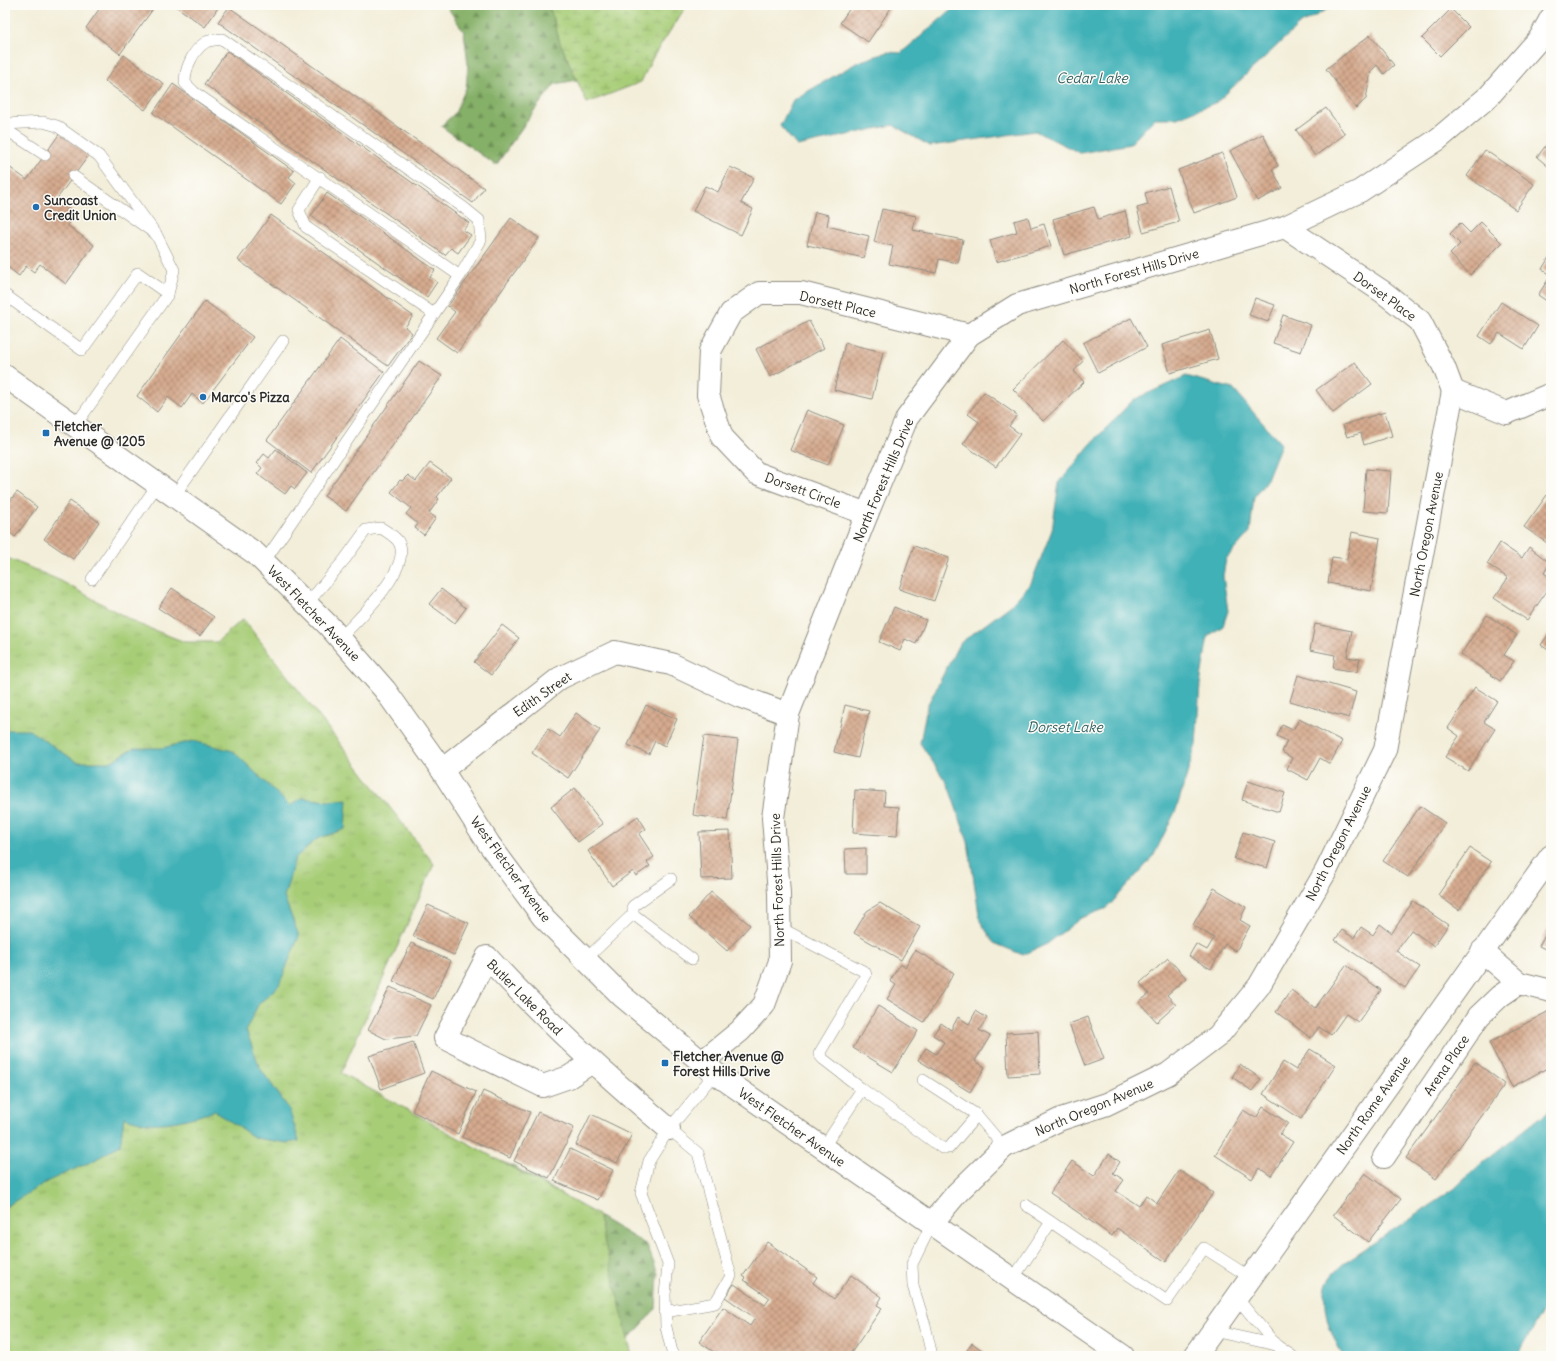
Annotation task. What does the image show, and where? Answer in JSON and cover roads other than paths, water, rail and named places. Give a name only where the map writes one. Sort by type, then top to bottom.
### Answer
[{"type":"street","name":"North Forest Hills Drive","points":[[708,1068],[764,1005],[780,961],[779,893],[773,818],[788,714],[867,514],[908,418],[969,335],[1017,305],[1285,227],[1360,191],[1437,140],[1489,96],[1540,38],[1551,18]]},
{"type":"street","name":"Dorset Place","points":[[1285,227],[1383,292],[1420,321],[1444,367],[1453,391]]},
{"type":"street","name":"Dorsett Place","points":[[710,351],[731,313],[759,293],[801,293],[969,335]]},
{"type":"street","name":"Dorsett Circle","points":[[710,351],[708,396],[722,437],[756,473],[867,514]]},
{"type":"street","name":"West Fletcher Avenue","points":[[5,376],[256,554],[307,604],[340,638],[385,690],[442,770],[489,844],[539,911],[622,996],[708,1068],[1123,1356]]},
{"type":"street","points":[[1453,391],[1507,413],[1551,394]]},
{"type":"street","name":"North Oregon Avenue","points":[[932,1223],[957,1193],[1004,1147],[1061,1119],[1107,1104],[1168,1074],[1218,1036],[1259,986],[1326,871],[1385,750],[1453,391]]},
{"type":"street","name":"Edith Street","points":[[442,770],[560,678],[615,652],[671,664],[739,696],[788,714]]},
{"type":"street","name":"North Rome Avenue","points":[[1195,1356],[1551,856]]},
{"type":"street","points":[[1482,951],[1519,983],[1551,991]]},
{"type":"street","name":"Butler Lake Road","points":[[592,1062],[569,1077],[543,1086],[445,1038],[487,957],[515,987],[592,1062],[669,1129]]},
{"type":"street","name":"Arena Place","points":[[1384,1157],[1479,1016],[1500,996],[1519,983]]},
{"type":"lane","points":[[264,562],[460,276],[481,240],[479,220],[462,206],[222,39],[207,42],[196,51],[185,72],[185,83],[194,92],[320,177],[460,276]]},
{"type":"lane","points":[[5,124],[43,122],[57,126],[99,156],[156,234],[174,270],[168,294],[75,426]]},
{"type":"lane","points":[[5,129],[45,155]]},
{"type":"lane","points":[[74,176],[156,234]]},
{"type":"lane","points":[[320,177],[299,210],[306,227],[434,314]]},
{"type":"lane","points":[[5,295],[82,350],[138,273],[168,294]]},
{"type":"lane","points":[[92,579],[166,490],[283,341]]},
{"type":"lane","points":[[307,604],[345,560],[366,530],[381,528],[398,541],[401,556],[394,574],[371,606],[340,638]]},
{"type":"lane","points":[[586,959],[633,914],[634,906],[671,878]]},
{"type":"lane","points":[[633,914],[692,959]]},
{"type":"lane","points":[[779,927],[827,950],[865,972],[866,975],[819,1054],[823,1059],[942,1148],[949,1148],[977,1116]]},
{"type":"lane","points":[[673,1356],[666,1327],[668,1264],[641,1193],[649,1161],[708,1068]]},
{"type":"lane","points":[[923,1080],[977,1116],[1004,1147]]},
{"type":"lane","points":[[823,1148],[862,1089]]},
{"type":"lane","points":[[666,1312],[715,1304],[731,1276],[698,1153],[669,1129]]},
{"type":"lane","points":[[1026,1205],[1167,1301],[1204,1248],[1250,1278]]},
{"type":"lane","points":[[1013,1279],[1051,1222]]},
{"type":"lane","points":[[932,1223],[912,1264],[913,1286],[926,1325],[932,1356]]},
{"type":"lane","points":[[1237,1298],[1283,1352]]},
{"type":"lane","points":[[1213,1331],[1283,1352]]},
{"type":"water","name":"Cedar Lake","points":[[957,5],[1335,5],[1299,25],[1217,102],[1177,118],[1155,118],[1130,144],[1080,153],[1035,131],[930,146],[893,125],[797,146],[780,126],[793,100],[858,62],[888,52],[901,53]]},
{"type":"water","name":"Dorset Lake","points":[[1186,376],[1233,389],[1281,444],[1267,479],[1254,497],[1250,532],[1226,559],[1223,576],[1228,611],[1223,626],[1208,636],[1200,684],[1196,745],[1176,810],[1153,857],[1107,908],[1081,918],[1047,944],[1023,955],[994,943],[980,921],[968,842],[948,785],[920,743],[927,706],[959,644],[1010,606],[1031,583],[1052,530],[1059,483],[1090,445],[1133,400]]},
{"type":"water","points":[[5,730],[29,730],[77,762],[110,762],[134,748],[162,748],[193,741],[233,751],[290,806],[302,798],[329,801],[347,799],[345,829],[317,839],[295,858],[284,897],[299,936],[279,985],[258,1005],[246,1030],[260,1068],[289,1109],[299,1141],[287,1143],[255,1138],[215,1111],[193,1118],[158,1123],[146,1123],[124,1117],[120,1145],[93,1161],[48,1181],[5,1207]]},
{"type":"water","points":[[1551,1109],[1551,1296],[1517,1356],[1343,1356],[1331,1331],[1326,1313],[1326,1286],[1331,1276],[1345,1262],[1454,1189],[1483,1162]]},
{"type":"place","name":"Suncoast Credit Union","points":[[36,207]]},
{"type":"place","name":"Marco's Pizza","points":[[203,397]]},
{"type":"place","name":"Fletcher Avenue @ 1205","points":[[46,433]]},
{"type":"place","name":"Fletcher Avenue @ Forest Hills Drive","points":[[665,1063]]}]
